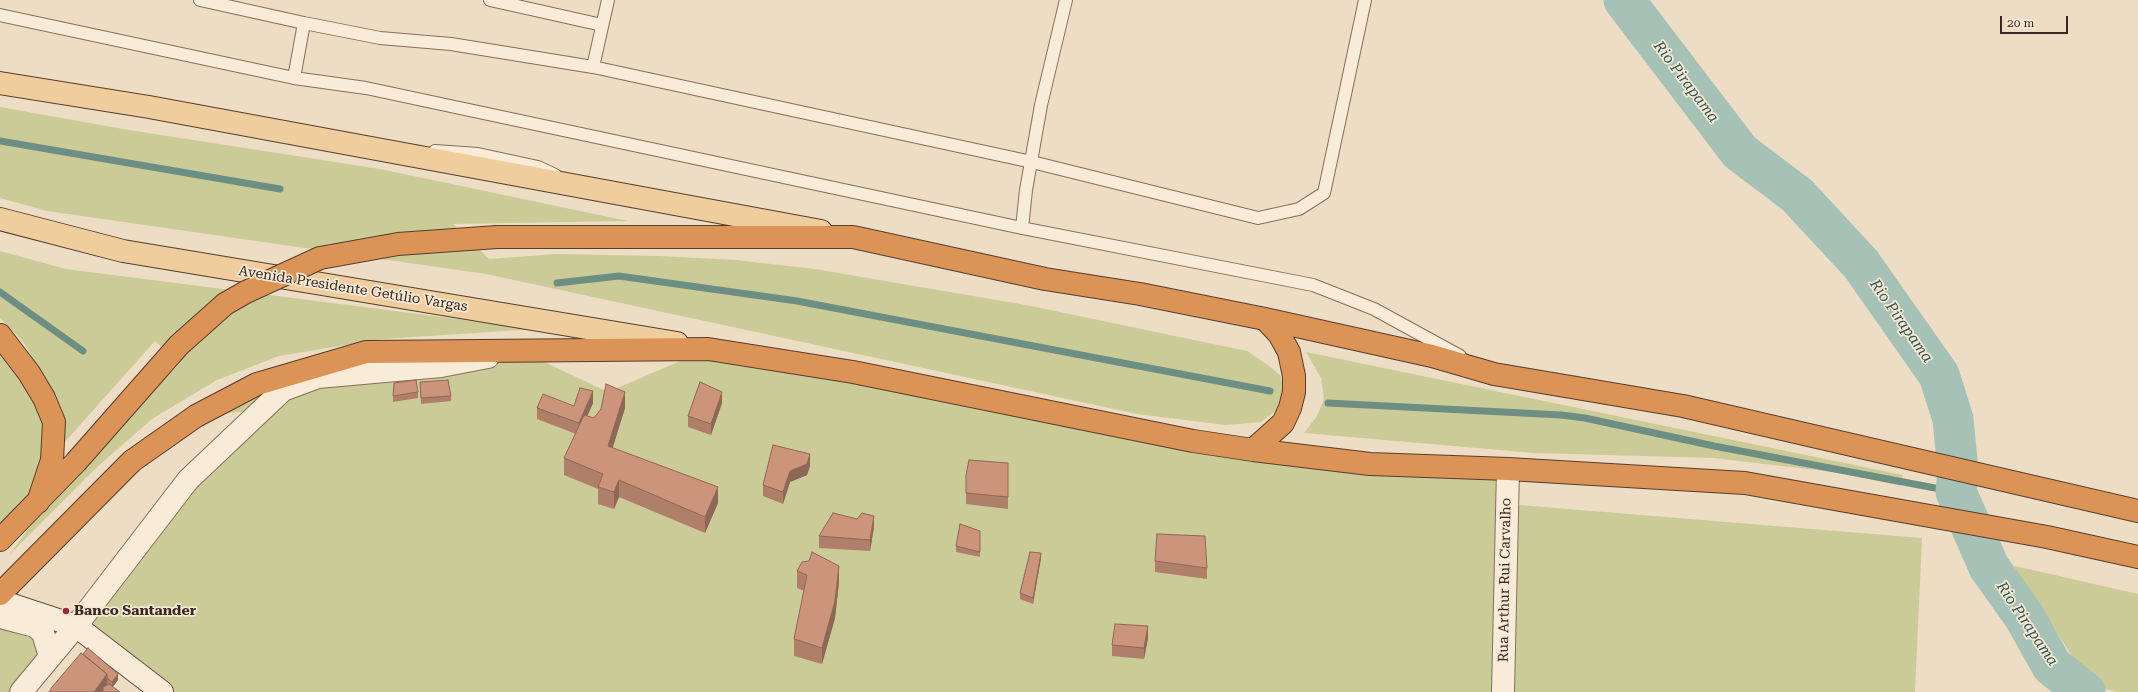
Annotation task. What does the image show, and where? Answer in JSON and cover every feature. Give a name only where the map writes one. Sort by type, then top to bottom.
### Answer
[{"type":"highway","points":[[0,540],[76,462],[179,345],[226,304],[246,292],[320,258],[398,244],[498,237],[853,237],[1045,278],[1140,294],[1266,319],[1432,356],[1494,374],[1683,406],[1906,459],[2138,511]]},
{"type":"highway","points":[[1253,450],[1283,423],[1290,408],[1294,392],[1294,376],[1289,352],[1279,334],[1266,319]]},
{"type":"highway","points":[[0,335],[29,373],[44,398],[54,422],[52,460],[38,502]]},
{"type":"highway","points":[[0,594],[132,461],[196,416],[257,384],[366,352],[708,348],[853,372],[1193,441],[1253,450],[1370,464],[1508,468],[1745,483],[1893,508],[2047,537],[2138,557]]},
{"type":"main road","points":[[0,83],[149,107],[853,237]]},
{"type":"main road","name":"Avenida Presidente Getúlio Vargas","points":[[0,219],[122,251],[708,348]]},
{"type":"street","points":[[22,692],[76,626],[188,480],[284,390],[318,377],[441,366],[521,350]]},
{"type":"street","name":"Rua Arthur Rui Carvalho","points":[[1503,692],[1508,468]]},
{"type":"street","points":[[0,601],[76,626],[162,692]]},
{"type":"street","points":[[0,617],[35,626],[43,633],[50,657]]},
{"type":"lane","points":[[200,0],[380,38],[452,44],[593,67],[1032,162],[1258,218],[1299,209],[1324,193],[1365,0]]},
{"type":"lane","points":[[490,0],[602,25]]},
{"type":"lane","points":[[593,67],[608,0]]},
{"type":"lane","points":[[1022,228],[1041,105],[1066,0]]},
{"type":"lane","points":[[0,15],[294,78],[366,88],[1022,228],[1313,285],[1374,309],[1494,374]]},
{"type":"lane","points":[[294,78],[304,23]]},
{"type":"green space","points":[[0,107],[129,130],[380,169],[628,221],[453,224],[489,259],[556,254],[659,256],[736,260],[815,269],[1026,305],[1247,351],[1281,376],[1283,390],[1278,409],[1261,422],[1226,425],[1137,414],[486,274],[47,211],[0,198]]},
{"type":"green space","points":[[0,251],[66,269],[536,329],[383,339],[279,356],[217,380],[152,419],[96,468],[9,555],[39,515],[180,363],[155,341],[63,444],[59,406],[24,343],[0,318]]},
{"type":"green space","points":[[0,345],[42,410],[61,479],[0,540]]},
{"type":"green space","points":[[708,349],[1193,441],[1508,469],[1503,692],[162,692],[76,626],[194,484],[281,408],[196,416],[257,384],[521,351],[608,392]]},
{"type":"green space","points":[[1306,352],[1903,475],[1901,486],[1841,473],[1714,458],[1534,453],[1304,433],[1317,416],[1324,399],[1321,378]]},
{"type":"green space","points":[[1519,505],[1922,538],[1915,692],[1514,692]]},
{"type":"green space","points":[[2015,566],[2138,594],[2138,692],[2118,692],[2096,687],[2076,662],[2051,624],[2019,592]]},
{"type":"green space","points":[[0,620],[64,631],[13,692],[0,692]]},
{"type":"building","points":[[416,380],[418,392],[393,396],[394,383]]},
{"type":"building","points":[[448,380],[451,396],[421,398],[420,382]]},
{"type":"building","points":[[700,382],[722,392],[711,424],[688,416]]},
{"type":"building","points":[[606,384],[625,392],[608,446],[718,487],[705,517],[619,480],[614,492],[598,487],[603,474],[564,458],[584,415],[594,418],[601,409]]},
{"type":"building","points":[[580,388],[593,391],[579,423],[537,408],[543,394],[574,406]]},
{"type":"building","points":[[773,445],[810,454],[807,464],[790,471],[783,492],[763,485]]},
{"type":"building","points":[[969,460],[1008,463],[1008,497],[966,493],[966,475]]},
{"type":"building","points":[[833,513],[857,519],[862,513],[874,516],[870,540],[819,536]]},
{"type":"building","points":[[960,524],[980,531],[980,552],[956,546]]},
{"type":"building","points":[[1157,534],[1205,536],[1207,568],[1155,561]]},
{"type":"building","points":[[812,552],[839,566],[835,601],[822,648],[794,639],[807,575],[797,571],[802,562],[809,561]]},
{"type":"building","points":[[1030,552],[1041,553],[1033,598],[1020,593]]},
{"type":"building","points":[[1115,624],[1148,626],[1144,648],[1112,645]]},
{"type":"building","points":[[88,648],[118,674],[112,682],[107,678],[107,674],[83,654]]},
{"type":"building","points":[[81,653],[107,674],[94,692],[49,692],[52,687]]},
{"type":"building","points":[[109,684],[120,692],[103,692],[103,687]]},
{"type":"waterway","name":"Rio Pirapama","points":[[1624,0],[1740,152],[1797,195],[1861,264],[1939,375],[1953,419],[1958,471],[1956,492],[1989,567],[2024,616],[2052,666],[2085,692]]},
{"type":"waterway","points":[[0,141],[280,189]]},
{"type":"waterway","points":[[557,283],[619,276],[797,301],[1270,391]]},
{"type":"waterway","points":[[0,292],[83,351]]},
{"type":"waterway","points":[[1328,403],[1561,415],[1585,418],[1714,446],[1956,492]]},
{"type":"place","name":"Banco Santander","points":[[66,611]]}]
